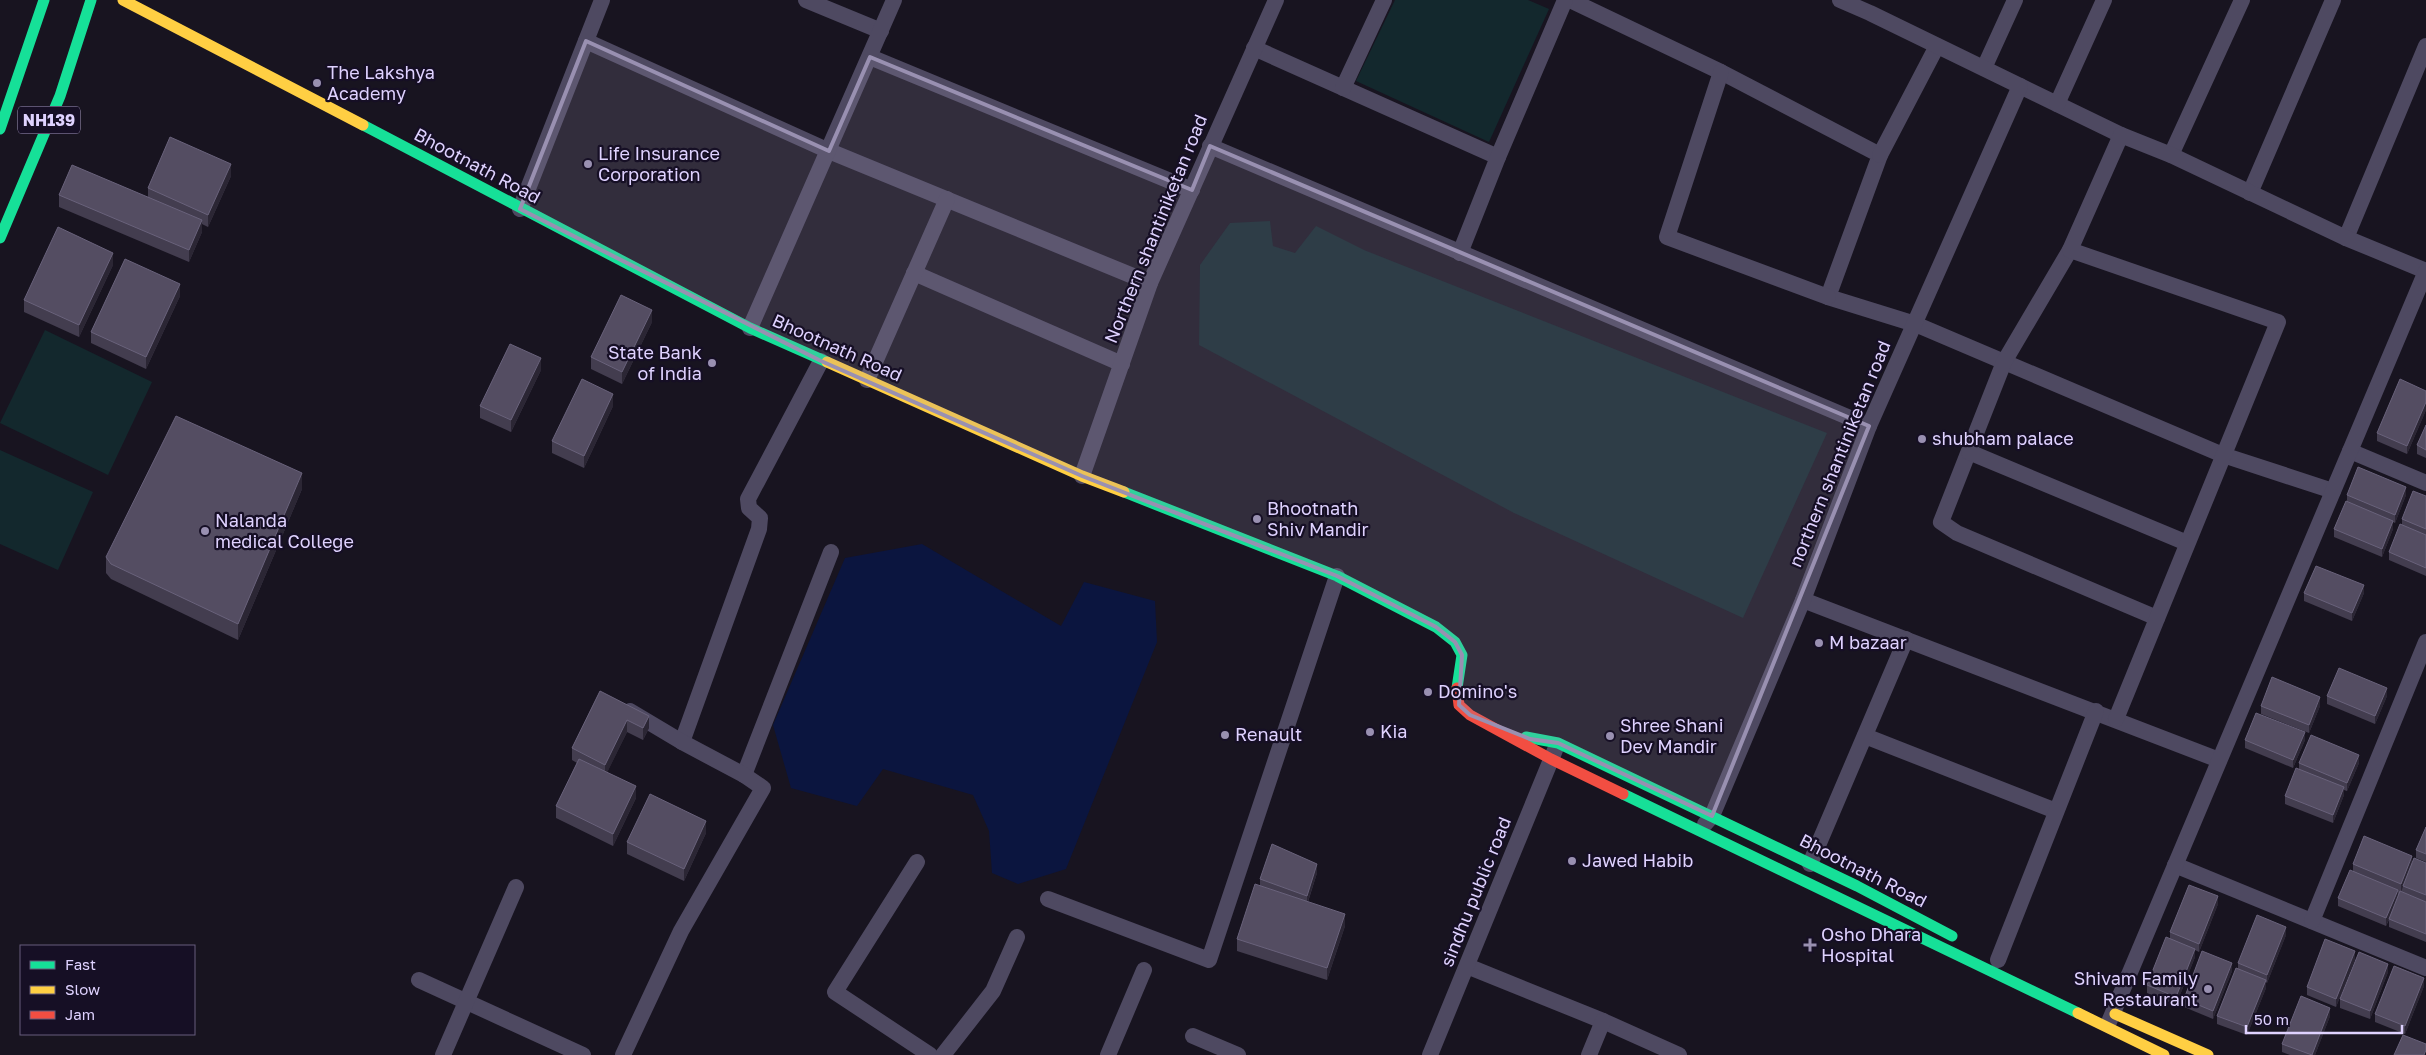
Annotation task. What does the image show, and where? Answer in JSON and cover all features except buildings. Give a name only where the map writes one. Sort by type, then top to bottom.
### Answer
[{"type":"main road","name":"NH139","points":[[0,129],[44,0]]},
{"type":"main road","name":"NH139","points":[[0,238],[60,96],[91,0]]},
{"type":"main road","name":"Bhootnath Road","points":[[123,0],[750,328],[1082,476],[1337,576],[1436,627],[1455,642],[1462,655],[1457,692],[1459,705],[1470,714],[1551,759],[1700,829],[1991,973],[2208,1055]]},
{"type":"main road","name":"Bhootnath Road","points":[[1498,728],[1530,739],[1558,743],[1810,864],[1963,942]]},
{"type":"main road","name":"Bhootnath Road","points":[[2108,1017],[2164,1055]]},
{"type":"street","points":[[520,209],[602,0]]},
{"type":"street","points":[[806,0],[881,31]]},
{"type":"street","points":[[750,328],[894,0]]},
{"type":"street","name":"Northern shantiniketan road","points":[[1082,476],[1150,283],[1276,0]]},
{"type":"street","points":[[1343,88],[1384,0]]},
{"type":"street","points":[[1460,253],[1498,157],[1566,0]]},
{"type":"street","points":[[1570,0],[1720,72],[1880,155]]},
{"type":"street","points":[[1840,0],[1873,6],[1937,46],[2120,135],[2171,155],[2346,238],[2426,271],[2175,866],[2108,1017]]},
{"type":"street","points":[[1984,68],[2015,0]]},
{"type":"street","points":[[2057,104],[2104,0]]},
{"type":"street","points":[[2171,155],[2242,0]]},
{"type":"street","points":[[2250,194],[2333,0]]},
{"type":"street","points":[[586,41],[829,150],[1150,283]]},
{"type":"street","points":[[1828,297],[1880,155],[1937,46]]},
{"type":"street","points":[[2346,238],[2426,46]]},
{"type":"street","points":[[1254,48],[1498,157]]},
{"type":"street","points":[[870,56],[1192,190]]},
{"type":"street","points":[[1720,72],[1667,237],[1828,297],[1915,324],[2223,455],[2333,492]]},
{"type":"street","points":[[1915,324],[2020,86]]},
{"type":"street","points":[[2120,135],[2070,250],[2004,362],[1941,522],[1957,533],[2157,618]]},
{"type":"street","points":[[1210,146],[1869,426]]},
{"type":"street","points":[[867,380],[947,199]]},
{"type":"street","points":[[2070,250],[2278,322],[2116,719]]},
{"type":"street","points":[[914,273],[1122,364]]},
{"type":"street","name":"northern shantiniketan road","points":[[1712,816],[1802,600],[1869,426],[1915,324]]},
{"type":"street","points":[[682,742],[759,529],[760,518],[749,508],[748,499],[821,361]]},
{"type":"street","points":[[2350,451],[2426,483]]},
{"type":"street","points":[[1969,452],[2187,543]]},
{"type":"street","points":[[744,775],[831,552]]},
{"type":"street","points":[[1048,899],[1209,960],[1337,576]]},
{"type":"street","points":[[1802,600],[2096,711],[2219,760]]},
{"type":"street","points":[[1810,864],[1906,639]]},
{"type":"street","points":[[2312,921],[2426,642]]},
{"type":"street","points":[[619,704],[682,742],[744,775],[763,788],[680,931],[623,1055]]},
{"type":"street","points":[[1998,960],[2096,711]]},
{"type":"street","points":[[1865,736],[2056,811]]},
{"type":"street","name":"sindhu public road","points":[[1430,1055],[1558,743]]},
{"type":"street","points":[[1700,829],[1712,816]]},
{"type":"street","points":[[917,862],[835,992],[930,1055]]},
{"type":"street","points":[[2175,866],[2426,968]]},
{"type":"street","points":[[443,1055],[516,887]]},
{"type":"street","points":[[942,1055],[993,991],[1017,937]]},
{"type":"street","points":[[1467,966],[1603,1021],[1679,1055]]},
{"type":"street","points":[[1108,1055],[1144,970]]},
{"type":"street","points":[[419,980],[584,1055]]},
{"type":"street","points":[[1589,1055],[1603,1021]]},
{"type":"street","points":[[1193,1036],[1238,1055]]},
{"type":"highlighted area","points":[[586,41],[829,151],[870,57],[1192,190],[1210,146],[1869,426],[1712,816],[1558,743],[1530,739],[1470,715],[1459,705],[1462,655],[1455,642],[1436,627],[1337,576],[1082,476],[821,361],[520,209]]},
{"type":"green space","points":[[1395,0],[1528,0],[1549,9],[1489,142],[1356,81]]},
{"type":"green space","points":[[1270,221],[1273,246],[1295,253],[1316,226],[1364,250],[1827,433],[1743,618],[1514,513],[1199,345],[1200,265],[1230,223]]},
{"type":"green space","points":[[45,330],[152,382],[108,475],[0,423]]},
{"type":"green space","points":[[0,450],[93,492],[58,570],[0,544]]},
{"type":"shaded area","points":[[922,544],[1061,626],[1084,582],[1155,601],[1157,642],[1066,869],[1018,884],[992,873],[989,831],[973,795],[883,769],[857,806],[791,788],[773,725],[845,558]]},
{"type":"traffic: fast","points":[[0,129],[44,0]]},
{"type":"traffic: fast","points":[[0,238],[60,96],[91,0]]},
{"type":"traffic: fast","points":[[363,125],[750,328],[827,362]]},
{"type":"traffic: fast","points":[[1124,492],[1337,576],[1436,627],[1455,642],[1462,655],[1457,688]]},
{"type":"traffic: fast","points":[[1526,737],[1558,743],[1857,886],[1952,936]]},
{"type":"traffic: fast","points":[[1623,794],[2078,1013]]},
{"type":"traffic: slow","points":[[123,0],[363,125]]},
{"type":"traffic: slow","points":[[827,362],[1082,476],[1124,492]]},
{"type":"traffic: slow","points":[[2078,1013],[2164,1055]]},
{"type":"traffic: slow","points":[[2115,1014],[2208,1055]]},
{"type":"traffic: jam","points":[[1457,688],[1459,705],[1470,715],[1551,759],[1623,794]]},
{"type":"place","name":"The Lakshya Academy","points":[[317,83]]},
{"type":"place","name":"Life Insurance Corporation","points":[[588,164]]},
{"type":"place","name":"State Bank of India","points":[[712,363]]},
{"type":"place","name":"shubham palace","points":[[1922,439]]},
{"type":"place","name":"Bhootnath Shiv Mandir","points":[[1257,519]]},
{"type":"place","name":"Nalanda medical College","points":[[205,531]]},
{"type":"place","name":"M bazaar","points":[[1819,643]]},
{"type":"place","name":"Domino's","points":[[1428,692]]},
{"type":"place","name":"Kia","points":[[1370,732]]},
{"type":"place","name":"Renault","points":[[1225,735]]},
{"type":"place","name":"Shree Shani Dev Mandir","points":[[1610,736]]},
{"type":"place","name":"Jawed Habib","points":[[1572,861]]},
{"type":"place","name":"Osho Dhara Hospital","points":[[1810,945]]},
{"type":"place","name":"Shivam Family Restaurant","points":[[2208,989]]}]
